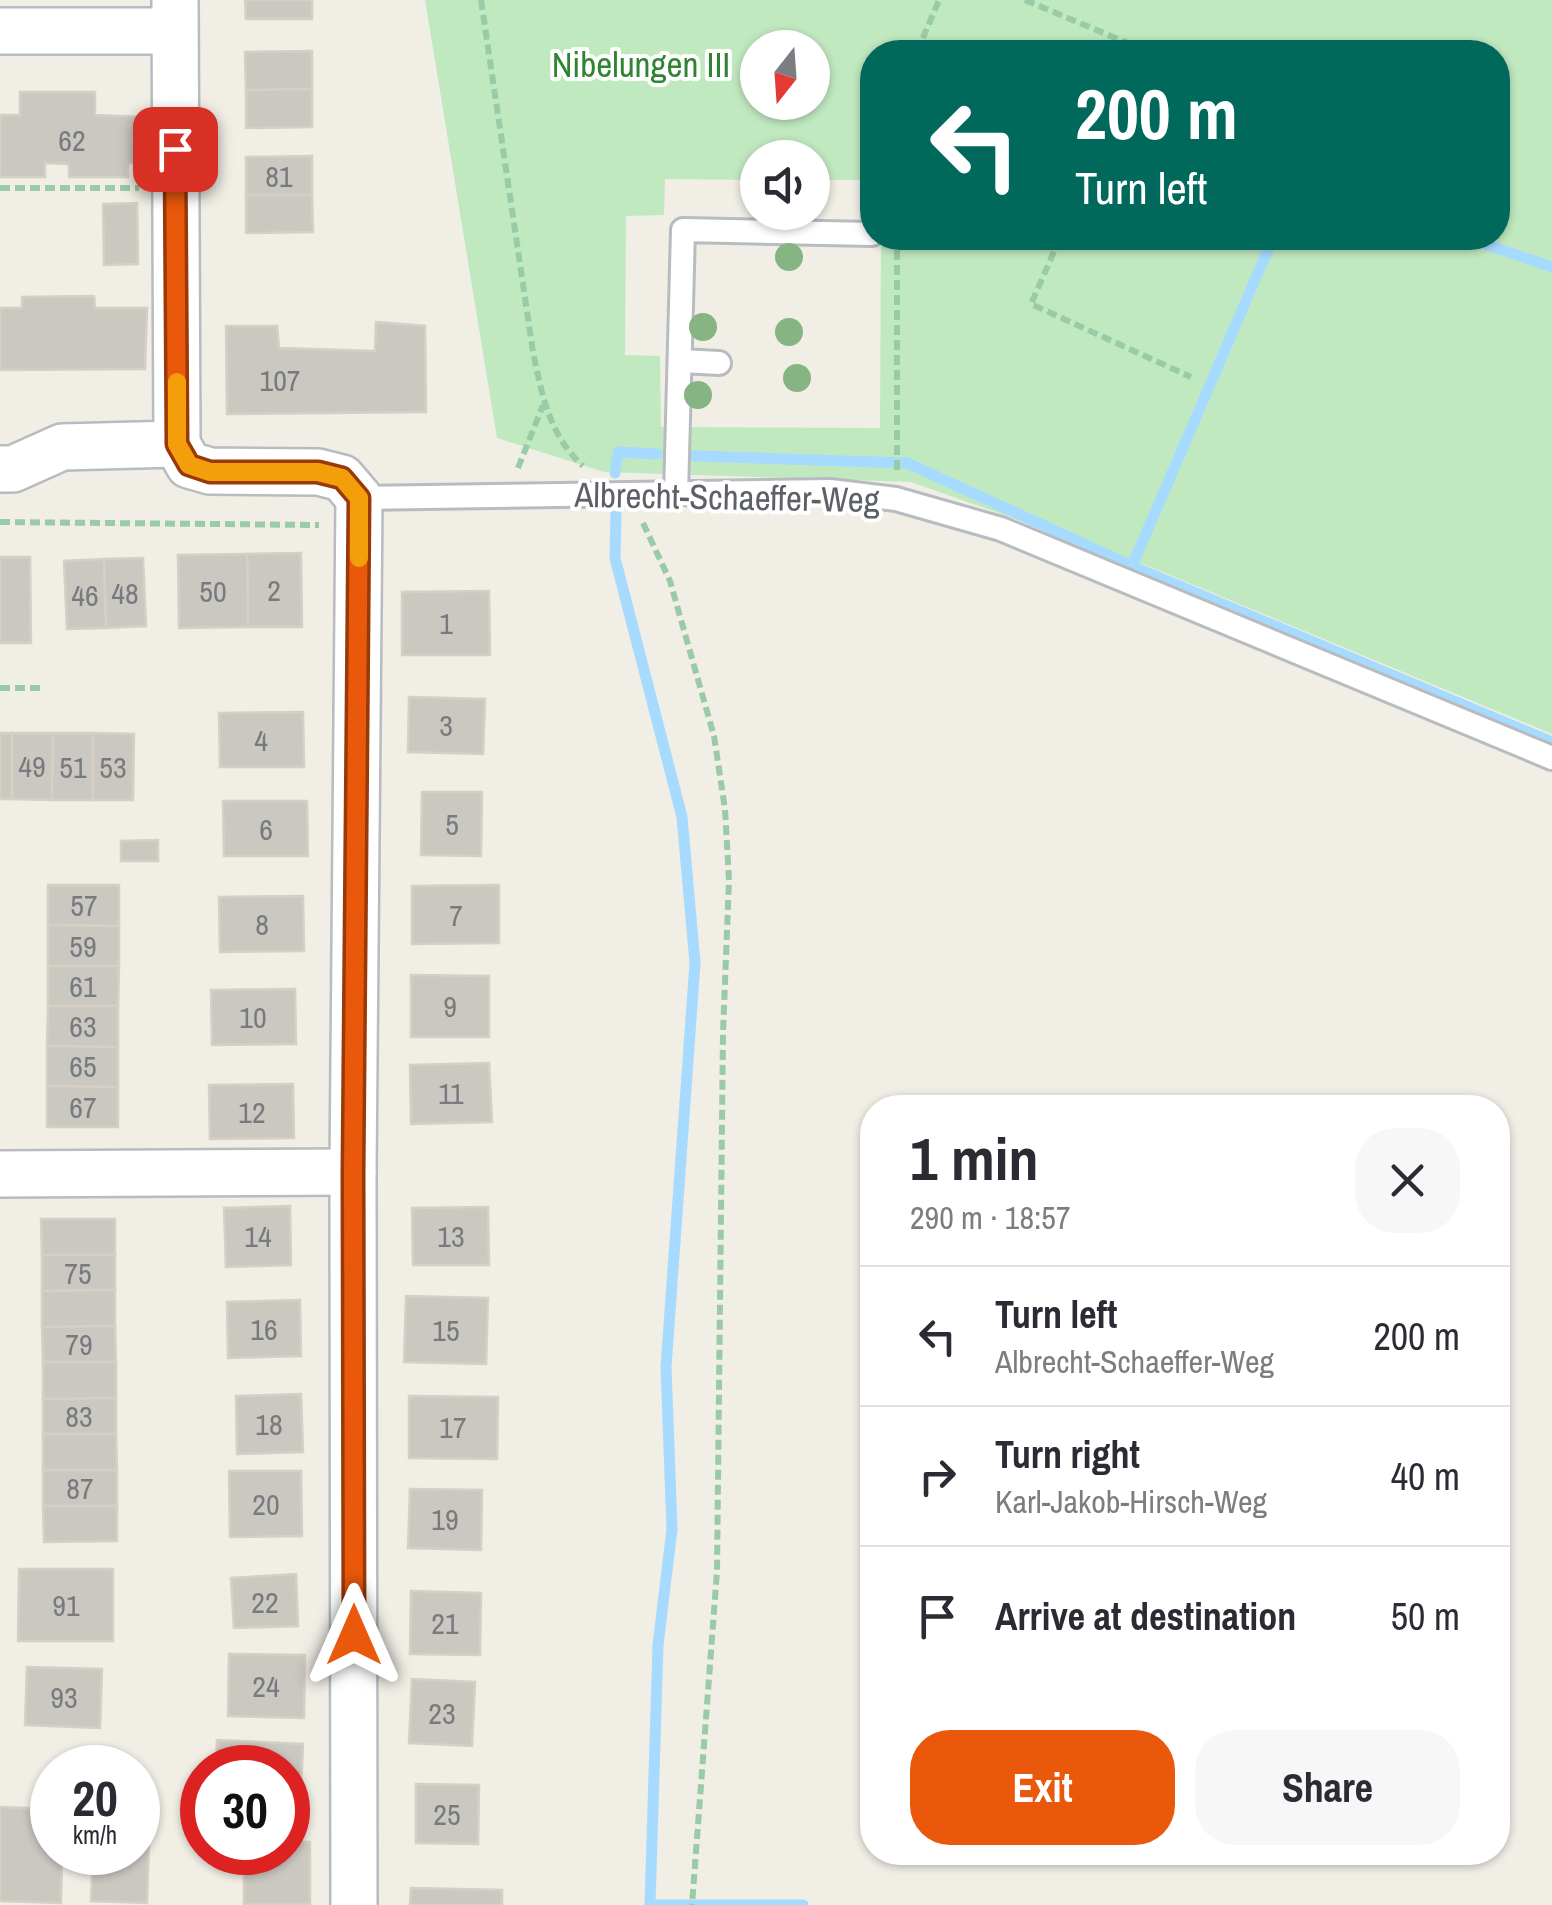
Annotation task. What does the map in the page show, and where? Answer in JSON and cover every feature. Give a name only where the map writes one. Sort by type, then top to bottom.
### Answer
[{"type":"street","points":[[0,31],[175,16],[177,444],[189,465],[210,472],[318,472],[342,478],[359,511],[353,1172],[354,1905]]},
{"type":"street","points":[[0,469],[13,469],[62,447],[177,444]]},
{"type":"street","points":[[0,1174],[353,1172]]},
{"type":"lane","points":[[676,494],[683,230],[860,234]]},
{"type":"lane","points":[[681,360],[719,363]]},
{"type":"lane","name":"Albrecht-Schaeffer-Weg","points":[[359,511],[504,496],[830,491],[896,499],[1000,529],[1552,758]]},
{"type":"path","points":[[481,0],[544,404],[563,448],[588,471],[598,495]]},
{"type":"path","points":[[922,40],[939,0]]},
{"type":"path","points":[[1025,0],[1118,40]]},
{"type":"path","points":[[0,188],[176,188]]},
{"type":"path","points":[[897,250],[898,446]]},
{"type":"path","points":[[1055,250],[1031,304],[1191,377]]},
{"type":"path","points":[[504,496],[544,404]]},
{"type":"path","points":[[629,494],[670,581],[714,736],[725,809],[729,880],[723,1033],[717,1571],[692,1905]]},
{"type":"path","points":[[0,522],[359,511]]},
{"type":"path","points":[[0,688],[44,688]]},
{"type":"green space","name":"Nibelungen III","points":[[425,0],[1552,0],[1552,734],[1148,566],[911,482],[604,472],[497,438]]},
{"type":"building","points":[[245,0],[312,0],[312,19],[246,19]]},
{"type":"building","points":[[312,51],[312,89],[246,90],[245,52]]},
{"type":"building","points":[[312,89],[312,127],[246,128],[246,90]]},
{"type":"building","points":[[20,92],[95,92],[95,115],[145,117],[145,163],[128,163],[128,177],[69,177],[69,164],[45,163],[45,177],[0,177],[0,115],[20,115]]},
{"type":"building","points":[[312,156],[312,195],[246,195],[246,157]]},
{"type":"building","points":[[246,195],[312,195],[313,232],[246,233]]},
{"type":"building","points":[[137,203],[138,264],[104,265],[103,204]]},
{"type":"building","points":[[94,296],[95,308],[147,308],[145,369],[0,370],[0,308],[22,308],[22,297]]},
{"type":"building","points":[[376,322],[425,326],[426,412],[227,414],[226,326],[277,326],[279,348],[375,351]]},
{"type":"building","points":[[301,553],[302,627],[248,627],[247,554]]},
{"type":"building","points":[[247,554],[248,627],[179,628],[178,555]]},
{"type":"building","points":[[0,557],[30,557],[31,643],[0,643]]},
{"type":"building","points":[[143,558],[146,626],[106,628],[104,559]]},
{"type":"building","points":[[104,559],[106,628],[67,629],[64,561]]},
{"type":"building","points":[[489,591],[490,655],[402,655],[402,592]]},
{"type":"building","points":[[409,697],[485,699],[483,754],[408,752]]},
{"type":"building","points":[[303,712],[304,767],[220,767],[219,713]]},
{"type":"building","points":[[0,733],[12,733],[12,799],[0,799]]},
{"type":"building","points":[[12,733],[53,733],[52,800],[12,799]]},
{"type":"building","points":[[53,733],[93,733],[93,800],[52,800]]},
{"type":"building","points":[[93,733],[134,734],[133,800],[93,800]]},
{"type":"building","points":[[422,792],[482,792],[481,856],[421,855]]},
{"type":"building","points":[[223,801],[307,801],[308,856],[224,856]]},
{"type":"building","points":[[158,840],[158,861],[121,861],[121,841]]},
{"type":"building","points":[[48,885],[119,885],[119,926],[48,925]]},
{"type":"building","points":[[499,885],[499,943],[412,944],[412,886]]},
{"type":"building","points":[[303,896],[304,951],[220,952],[219,897]]},
{"type":"building","points":[[48,925],[119,926],[119,966],[48,966]]},
{"type":"building","points":[[48,966],[119,966],[118,1006],[48,1006]]},
{"type":"building","points":[[411,975],[489,976],[489,1037],[411,1037]]},
{"type":"building","points":[[295,989],[296,1044],[212,1045],[211,990]]},
{"type":"building","points":[[48,1006],[118,1006],[118,1047],[47,1046]]},
{"type":"building","points":[[47,1046],[118,1047],[118,1087],[47,1086]]},
{"type":"building","points":[[489,1063],[492,1122],[411,1124],[410,1065]]},
{"type":"building","points":[[293,1084],[294,1138],[210,1139],[209,1085]]},
{"type":"building","points":[[47,1086],[118,1087],[118,1127],[47,1127]]},
{"type":"building","points":[[290,1206],[291,1265],[226,1267],[224,1208]]},
{"type":"building","points":[[488,1207],[489,1265],[413,1265],[412,1208]]},
{"type":"building","points":[[41,1219],[115,1219],[115,1255],[42,1255]]},
{"type":"building","points":[[42,1255],[115,1255],[115,1290],[42,1291]]},
{"type":"building","points":[[115,1290],[115,1326],[42,1327],[42,1291]]},
{"type":"building","points":[[406,1296],[488,1298],[486,1364],[404,1362]]},
{"type":"building","points":[[300,1300],[301,1356],[228,1358],[227,1302]]},
{"type":"building","points":[[115,1326],[116,1362],[43,1362],[42,1327]]},
{"type":"building","points":[[43,1362],[116,1362],[116,1398],[43,1399]]},
{"type":"building","points":[[301,1394],[303,1452],[237,1454],[236,1396]]},
{"type":"building","points":[[409,1396],[498,1397],[497,1459],[409,1458]]},
{"type":"building","points":[[116,1398],[116,1434],[43,1434],[43,1399]]},
{"type":"building","points":[[43,1434],[116,1434],[117,1470],[43,1470]]},
{"type":"building","points":[[43,1470],[117,1470],[117,1506],[43,1506]]},
{"type":"building","points":[[229,1471],[301,1471],[302,1536],[230,1537]]},
{"type":"building","points":[[410,1489],[482,1490],[481,1550],[408,1548]]},
{"type":"building","points":[[43,1506],[117,1506],[117,1541],[44,1542]]},
{"type":"building","points":[[19,1569],[113,1569],[113,1641],[18,1641]]},
{"type":"building","points":[[296,1574],[298,1626],[234,1628],[231,1578]]},
{"type":"building","points":[[411,1591],[481,1593],[480,1655],[410,1654]]},
{"type":"building","points":[[229,1654],[305,1655],[304,1718],[228,1716]]},
{"type":"building","points":[[27,1667],[102,1669],[100,1728],[25,1725]]},
{"type":"building","points":[[412,1679],[475,1682],[472,1746],[409,1743]]},
{"type":"building","points":[[217,1740],[303,1744],[303,1745],[217,1745]]},
{"type":"building","points":[[416,1784],[479,1785],[478,1844],[416,1843]]},
{"type":"building","points":[[0,1807],[30,1808],[30,1875],[62,1875],[61,1903],[0,1901]]},
{"type":"building","points":[[92,1875],[148,1875],[147,1903],[91,1901]]},
{"type":"building","points":[[244,1875],[310,1875],[310,1904],[244,1904]]},
{"type":"building","points":[[411,1888],[502,1890],[502,1905],[410,1905]]},
{"type":"waterway","points":[[695,456],[907,463],[1132,566],[1268,250]]},
{"type":"waterway","points":[[1502,250],[1552,267]]},
{"type":"waterway","points":[[615,473],[618,452],[657,454]]},
{"type":"waterway","points":[[616,510],[615,558],[682,817],[695,963],[666,1367],[672,1529],[658,1645],[650,1904]]},
{"type":"waterway","points":[[1132,566],[1552,742]]},
{"type":"waterway","points":[[650,1905],[803,1905]]},
{"type":"slow traffic","points":[[177,382],[177,444],[189,465],[210,472],[318,472],[342,478],[359,498],[359,558]]},
{"type":"route","points":[[175,149],[177,444],[189,465],[210,472],[318,472],[342,478],[359,498],[353,1172],[354,1635]]}]
